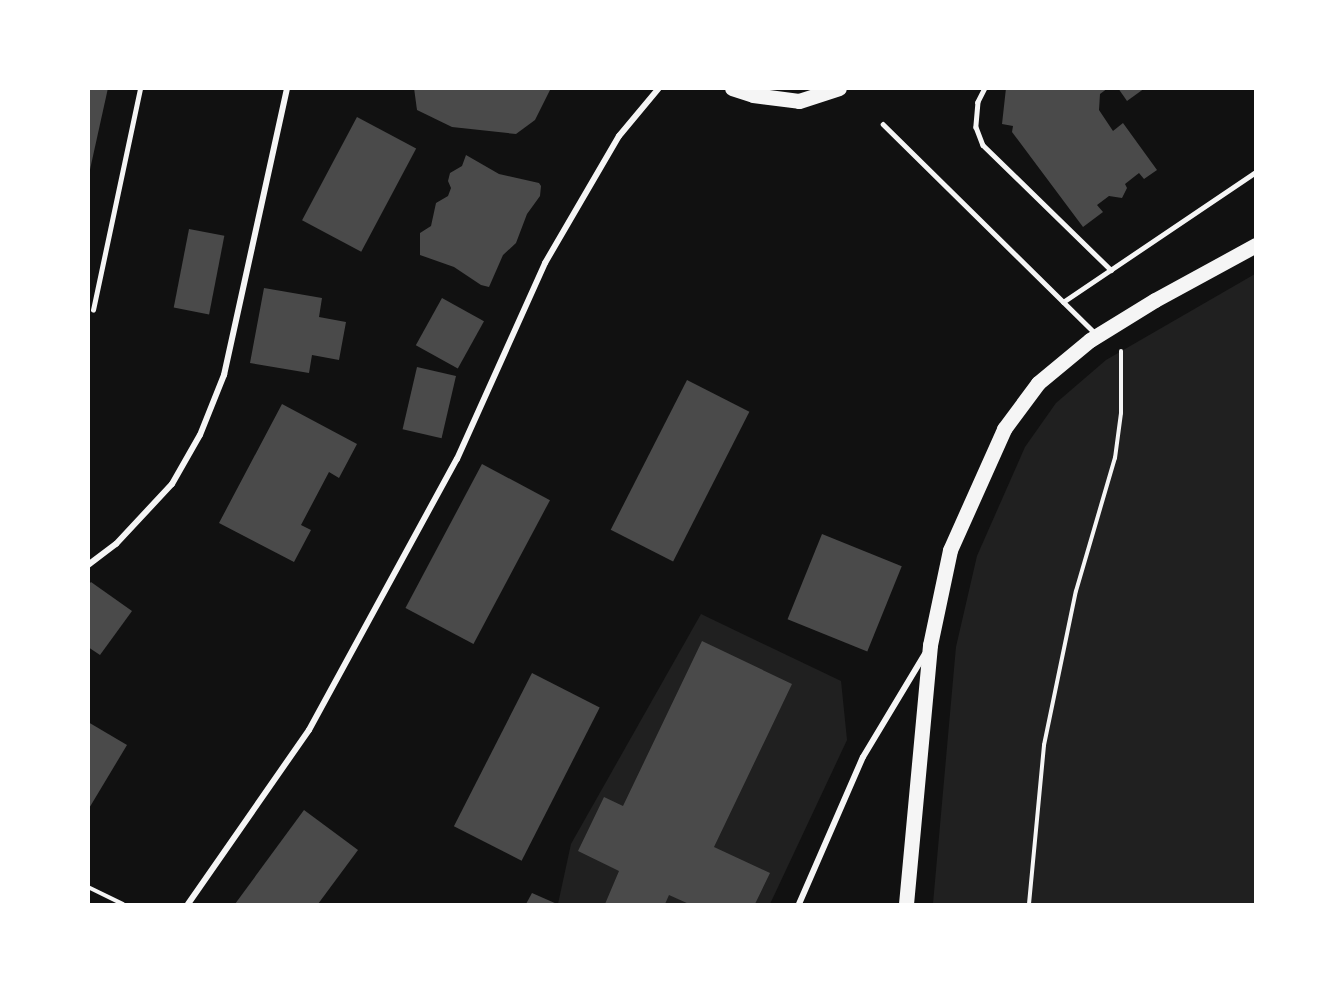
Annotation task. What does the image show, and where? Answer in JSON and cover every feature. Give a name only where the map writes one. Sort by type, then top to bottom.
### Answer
[{"type":"main road","points":[[732,88],[753,95],[799,100],[839,88]]},
{"type":"main road","points":[[906,904],[930,645],[950,550],[1004,429],[1038,383],[1097,336],[1155,300],[1256,245]]},
{"type":"street","points":[[88,565],[116,544],[172,484],[200,435],[224,375],[287,88]]},
{"type":"street","points":[[189,904],[309,730],[457,459],[546,263],[619,136],[659,88]]},
{"type":"street","points":[[799,904],[863,757],[930,645]]},
{"type":"lane","points":[[93,310],[140,88]]},
{"type":"lane","points":[[985,88],[978,102],[976,127],[983,145],[1111,270]]},
{"type":"lane","points":[[883,124],[1097,336]]},
{"type":"lane","points":[[1063,302],[1256,172]]},
{"type":"path","points":[[1029,904],[1044,745],[1076,591],[1115,458],[1121,413],[1121,344]]},
{"type":"path","points":[[88,887],[123,904]]},
{"type":"shaded area","points":[[1255,274],[1255,904],[933,904],[956,647],[977,556],[1025,447],[1056,403],[1106,360]]},
{"type":"shaded area","points":[[701,614],[841,681],[847,740],[770,904],[558,904],[571,844]]},
{"type":"building","points":[[88,88],[108,88],[89,174],[88,174]]},
{"type":"building","points":[[414,88],[551,88],[535,120],[516,134],[452,127],[417,110]]},
{"type":"building","points":[[1006,88],[1108,88],[1100,94],[1099,110],[1113,131],[1123,123],[1157,170],[1144,179],[1139,173],[1125,184],[1127,188],[1122,198],[1109,196],[1097,205],[1103,212],[1083,227],[1012,132],[1013,126],[1002,124]]},
{"type":"building","points":[[1118,88],[1145,88],[1127,101]]},
{"type":"building","points":[[357,117],[416,148],[361,252],[302,220]]},
{"type":"building","points":[[466,155],[499,174],[539,183],[541,186],[540,196],[527,214],[516,243],[503,255],[489,287],[481,285],[454,267],[420,255],[420,233],[431,226],[436,203],[448,196],[451,188],[448,181],[450,173],[462,166]]},
{"type":"building","points":[[189,229],[224,236],[209,314],[174,308]]},
{"type":"building","points":[[264,288],[322,298],[319,317],[346,322],[339,360],[312,355],[309,373],[250,363]]},
{"type":"building","points":[[442,298],[484,321],[458,369],[416,345]]},
{"type":"building","points":[[417,367],[456,376],[442,438],[403,429]]},
{"type":"building","points":[[687,380],[749,412],[673,561],[611,530]]},
{"type":"building","points":[[282,404],[357,444],[339,478],[329,472],[301,525],[311,530],[294,562],[219,523]]},
{"type":"building","points":[[482,464],[550,500],[473,644],[405,608]]},
{"type":"building","points":[[822,534],[902,566],[867,652],[788,619]]},
{"type":"building","points":[[91,582],[132,611],[100,655],[88,647],[88,585]]},
{"type":"building","points":[[702,641],[792,684],[714,847],[770,873],[755,904],[689,904],[669,895],[665,904],[605,904],[619,871],[578,851],[604,797],[623,806]]},
{"type":"building","points":[[532,673],[600,708],[522,861],[454,826]]},
{"type":"building","points":[[88,722],[127,745],[88,810]]},
{"type":"building","points":[[304,810],[358,850],[318,904],[235,904]]},
{"type":"building","points":[[532,893],[557,904],[526,904]]}]
